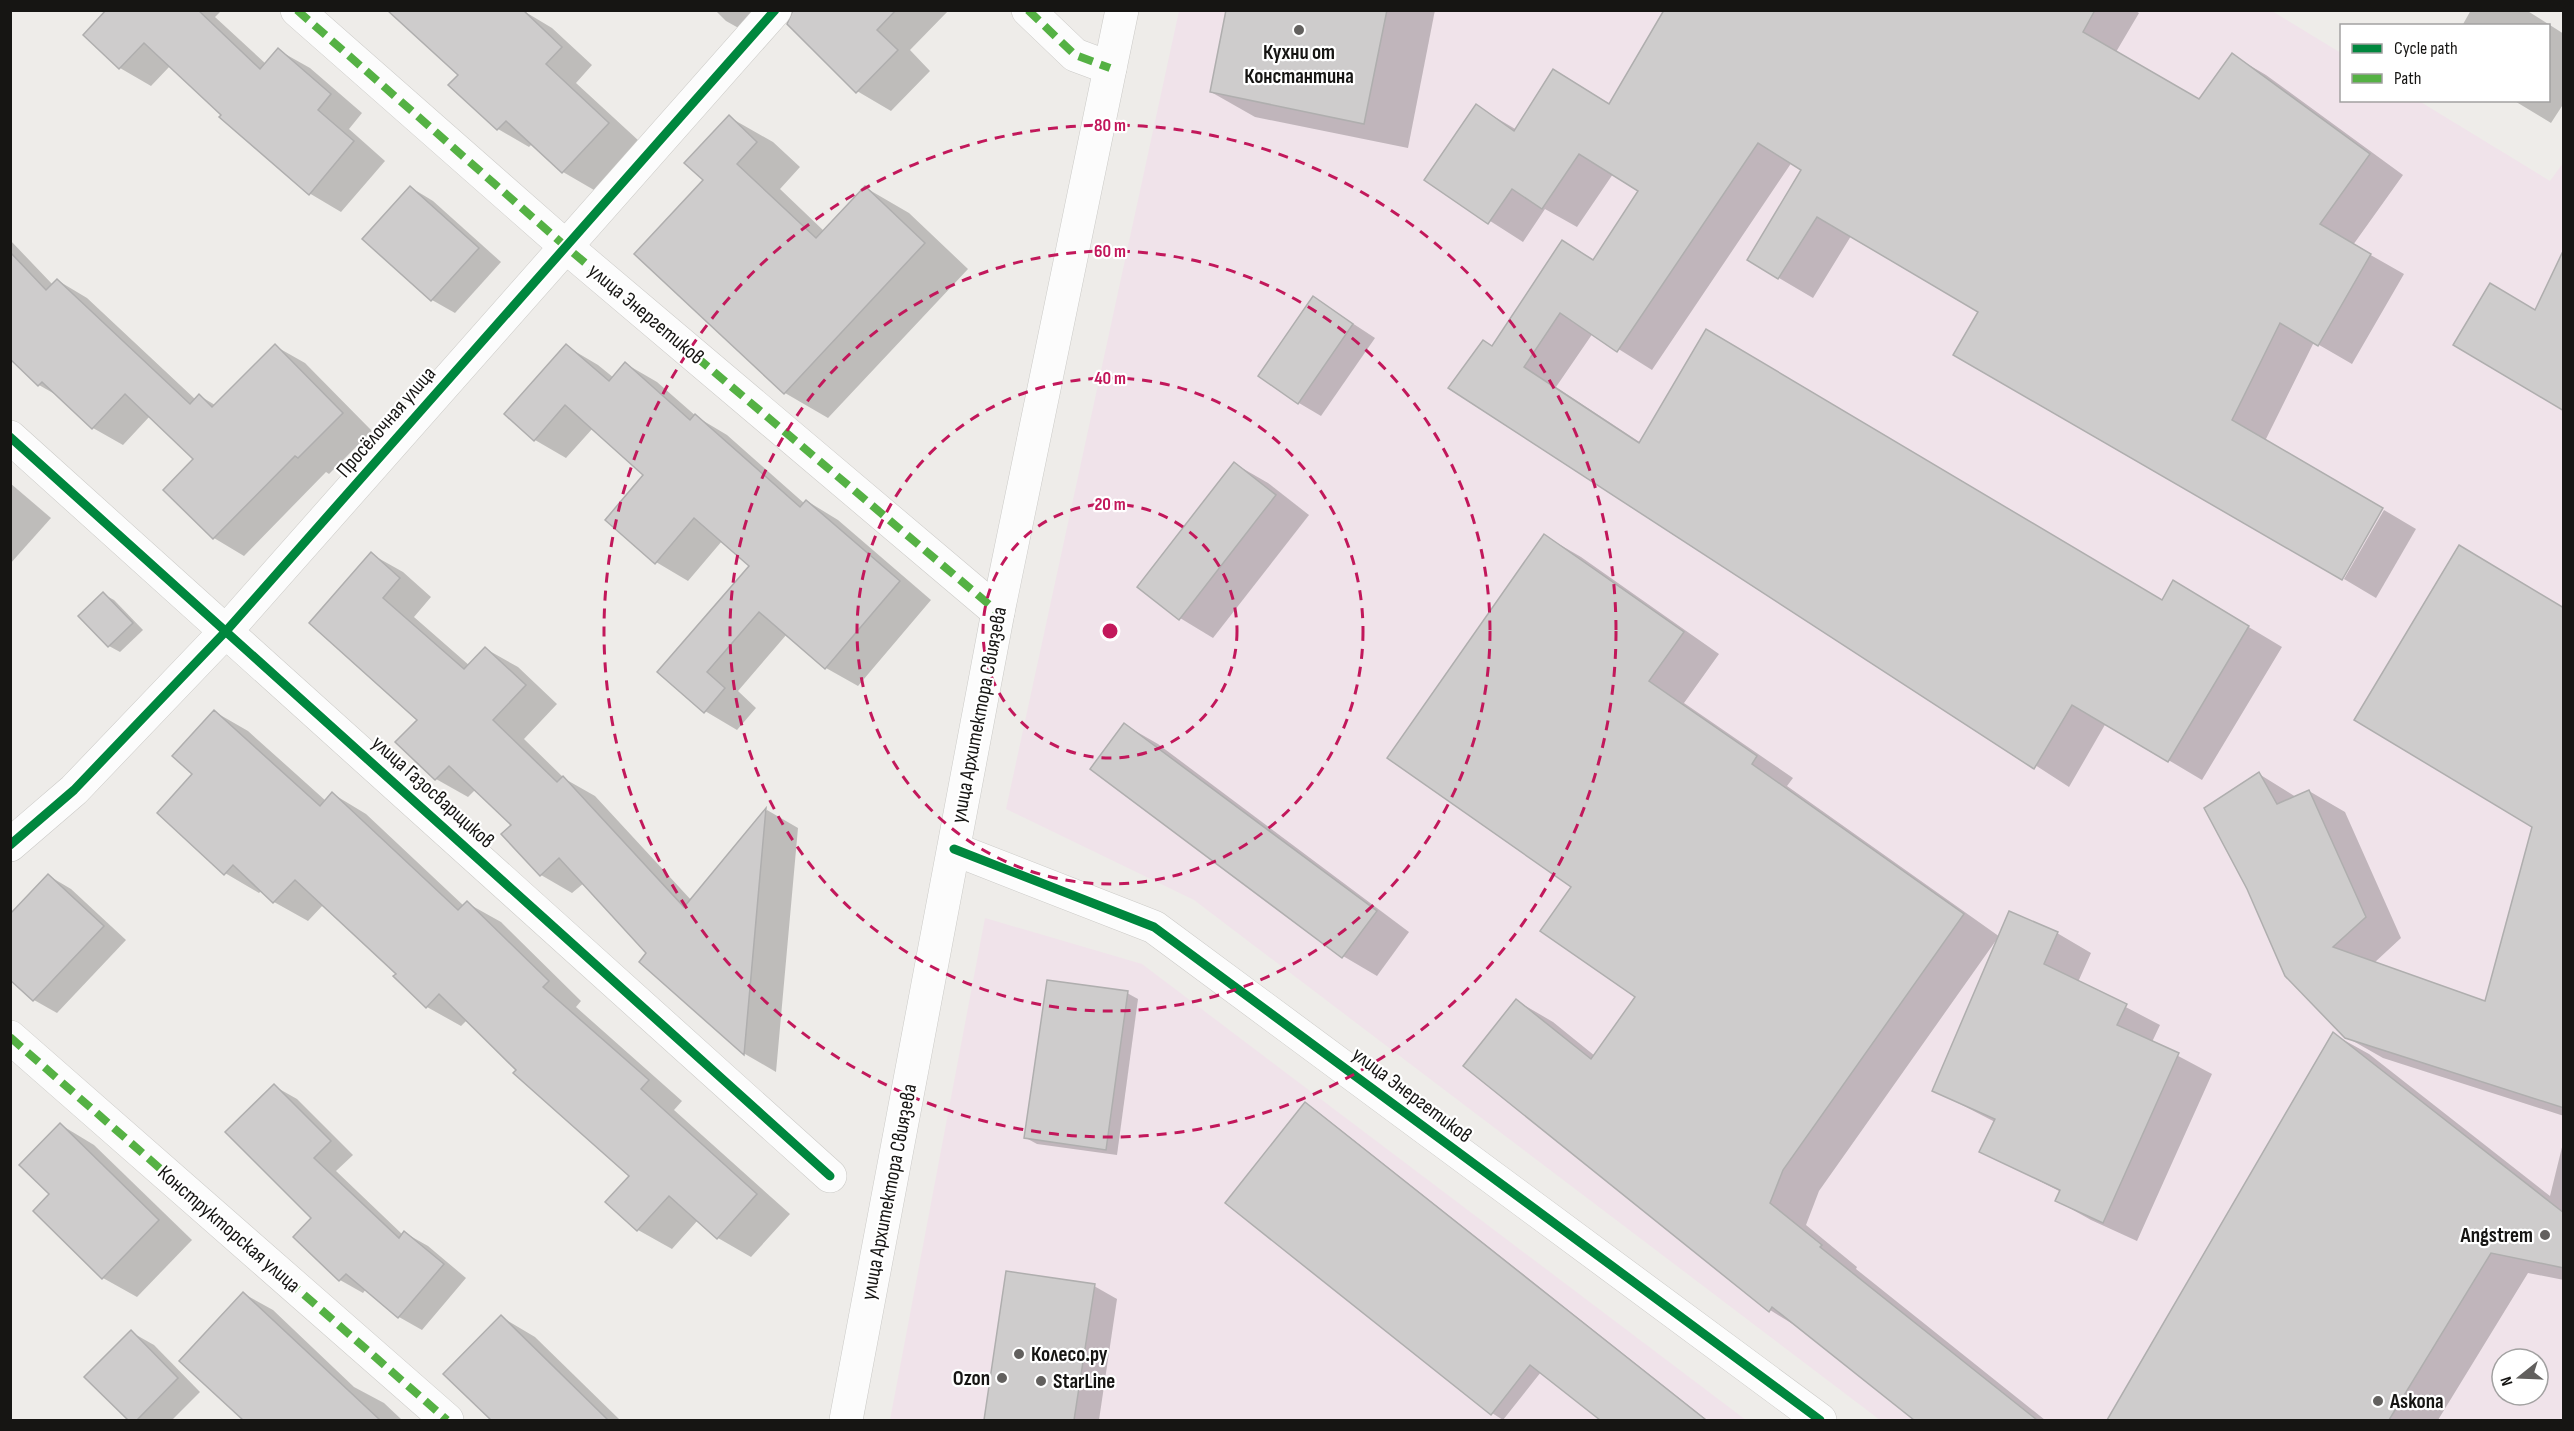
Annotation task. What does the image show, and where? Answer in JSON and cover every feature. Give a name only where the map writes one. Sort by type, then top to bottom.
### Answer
[{"type":"street","name":"улица Энергетиков","points":[[297,10],[564,245],[999,612]]},
{"type":"street","name":"Просёлочная улица","points":[[10,845],[74,790],[227,630],[564,245],[775,10]]},
{"type":"street","points":[[1028,10],[1075,55],[1110,68]]},
{"type":"street","name":"улица Архитектора Свиязева","points":[[846,1420],[999,612],[1122,10]]},
{"type":"street","name":"улица Газосварщиков","points":[[10,437],[227,630],[830,1176]]},
{"type":"street","name":"улица Энергетиков","points":[[954,849],[1154,927],[1820,1420]]},
{"type":"street","name":"Конструкторская улица","points":[[10,1037],[447,1420]]},
{"type":"shaded area","points":[[1179,11],[2272,11],[2340,52],[2340,102],[2421,102],[2550,181],[2563,163],[2563,1420],[1880,1420],[1194,900],[1006,809]]},
{"type":"shaded area","points":[[985,918],[1142,964],[1746,1420],[890,1420]]},
{"type":"building","points":[[106,10],[198,10],[260,69],[278,48],[331,94],[318,110],[354,141],[309,195],[219,117],[221,115],[144,43],[119,69],[83,35]]},
{"type":"building","points":[[387,10],[523,10],[562,47],[546,64],[609,123],[562,173],[506,121],[497,130],[448,85],[458,75]]},
{"type":"building","points":[[793,10],[896,10],[877,30],[898,50],[856,93],[787,24]]},
{"type":"building","points":[[1226,10],[1387,10],[1364,124],[1210,92]]},
{"type":"building","points":[[1664,10],[2095,10],[2083,32],[2199,99],[2232,53],[2370,154],[2320,224],[2371,254],[2318,346],[2280,323],[2232,420],[2383,508],[2342,580],[1953,355],[1978,312],[1817,217],[1778,279],[1747,260],[1801,170],[1758,143],[1617,352],[1560,313],[1524,367],[1639,443],[1706,329],[2162,600],[2173,580],[2249,626],[2168,762],[2072,705],[2034,769],[1448,388],[1483,340],[1492,346],[1562,240],[1593,260],[1638,191],[1579,154],[1542,209],[1512,189],[1488,224],[1424,180],[1476,104],[1514,131],[1553,69],[1609,104]]},
{"type":"building","points":[[729,115],[757,142],[737,164],[816,238],[865,186],[925,243],[784,394],[634,254],[703,180],[684,163]]},
{"type":"building","points":[[410,186],[479,248],[431,301],[362,239]]},
{"type":"building","points":[[2564,249],[2564,411],[2453,345],[2490,283],[2535,310]]},
{"type":"building","points":[[10,252],[46,290],[57,279],[190,404],[199,394],[212,407],[275,344],[343,413],[298,458],[295,456],[213,539],[163,490],[193,459],[125,394],[92,429],[42,382],[38,386],[10,359]]},
{"type":"building","points":[[1313,296],[1353,324],[1298,404],[1258,376]]},
{"type":"building","points":[[566,344],[609,381],[625,362],[690,420],[695,414],[800,507],[806,500],[900,581],[825,669],[759,612],[707,672],[725,688],[704,713],[657,672],[749,566],[694,518],[655,564],[605,520],[643,475],[565,405],[534,441],[504,414]]},
{"type":"building","points":[[1234,462],[1276,495],[1179,620],[1137,587]]},
{"type":"building","points":[[1544,534],[1684,632],[1649,681],[1757,756],[1752,764],[1964,914],[1783,1170],[1770,1203],[1822,1245],[1820,1247],[2037,1420],[1914,1420],[1772,1307],[1769,1312],[1463,1066],[1516,999],[1591,1059],[1635,997],[1540,931],[1571,887],[1387,758]]},
{"type":"building","points":[[2459,545],[2564,608],[2564,1108],[2345,1038],[2285,976],[2247,889],[2204,808],[2259,772],[2277,804],[2309,790],[2366,917],[2333,947],[2485,1001],[2532,827],[2354,720]]},
{"type":"building","points":[[371,552],[400,578],[383,598],[464,669],[485,647],[526,685],[493,720],[557,782],[563,776],[684,907],[766,808],[744,1055],[639,962],[646,953],[559,858],[540,876],[501,834],[511,825],[449,766],[435,780],[395,742],[417,720],[309,623]]},
{"type":"building","points":[[103,592],[133,623],[108,647],[78,616]]},
{"type":"building","points":[[214,710],[320,806],[332,792],[458,910],[467,901],[549,981],[543,987],[649,1080],[641,1089],[757,1194],[717,1239],[669,1196],[637,1231],[605,1202],[629,1176],[513,1073],[516,1070],[439,994],[426,1008],[393,976],[396,974],[295,880],[273,903],[233,865],[224,875],[157,813],[192,774],[172,756]]},
{"type":"building","points":[[1124,723],[1377,911],[1342,958],[1090,769]]},
{"type":"building","points":[[48,874],[104,926],[33,1001],[10,980],[10,914]]},
{"type":"building","points":[[2009,911],[2058,932],[2044,964],[2127,1004],[2117,1025],[2179,1053],[2103,1223],[2055,1201],[2060,1190],[1979,1152],[1995,1119],[1932,1091]]},
{"type":"building","points":[[1047,980],[1128,991],[1106,1150],[1024,1138]]},
{"type":"building","points":[[2333,1032],[2564,1213],[2564,1268],[2491,1253],[2389,1420],[2107,1420]]},
{"type":"building","points":[[274,1084],[331,1141],[314,1158],[399,1238],[404,1231],[444,1264],[398,1318],[346,1274],[339,1281],[293,1237],[311,1218],[225,1132]]},
{"type":"building","points":[[1305,1102],[1706,1420],[1600,1420],[1530,1365],[1491,1415],[1225,1203]]},
{"type":"building","points":[[60,1123],[159,1220],[102,1279],[33,1211],[49,1194],[19,1165]]},
{"type":"building","points":[[1006,1271],[1095,1284],[1074,1420],[984,1420]]},
{"type":"building","points":[[243,1292],[380,1420],[243,1420],[179,1361]]},
{"type":"building","points":[[501,1315],[608,1420],[491,1420],[443,1374]]},
{"type":"building","points":[[131,1330],[178,1378],[137,1420],[128,1420],[84,1377]]},
{"type":"marked path","points":[[297,10],[564,245],[998,612]]},
{"type":"marked path","points":[[1028,10],[1075,55],[1110,68]]},
{"type":"marked path","points":[[10,1037],[447,1420]]},
{"type":"cycle path","points":[[10,845],[74,790],[227,630],[775,10]]},
{"type":"cycle path","points":[[10,437],[830,1176]]},
{"type":"cycle path","points":[[954,849],[1154,927],[1820,1420]]},
{"type":"place","name":"Кухни от Константина","points":[[1299,30]]},
{"type":"place","name":"Angstrem","points":[[2545,1235]]},
{"type":"place","name":"Колесо.ру","points":[[1019,1354]]},
{"type":"place","name":"Ozon","points":[[1002,1378]]},
{"type":"place","name":"StarLine","points":[[1041,1381]]},
{"type":"place","name":"Askona","points":[[2378,1401]]}]
